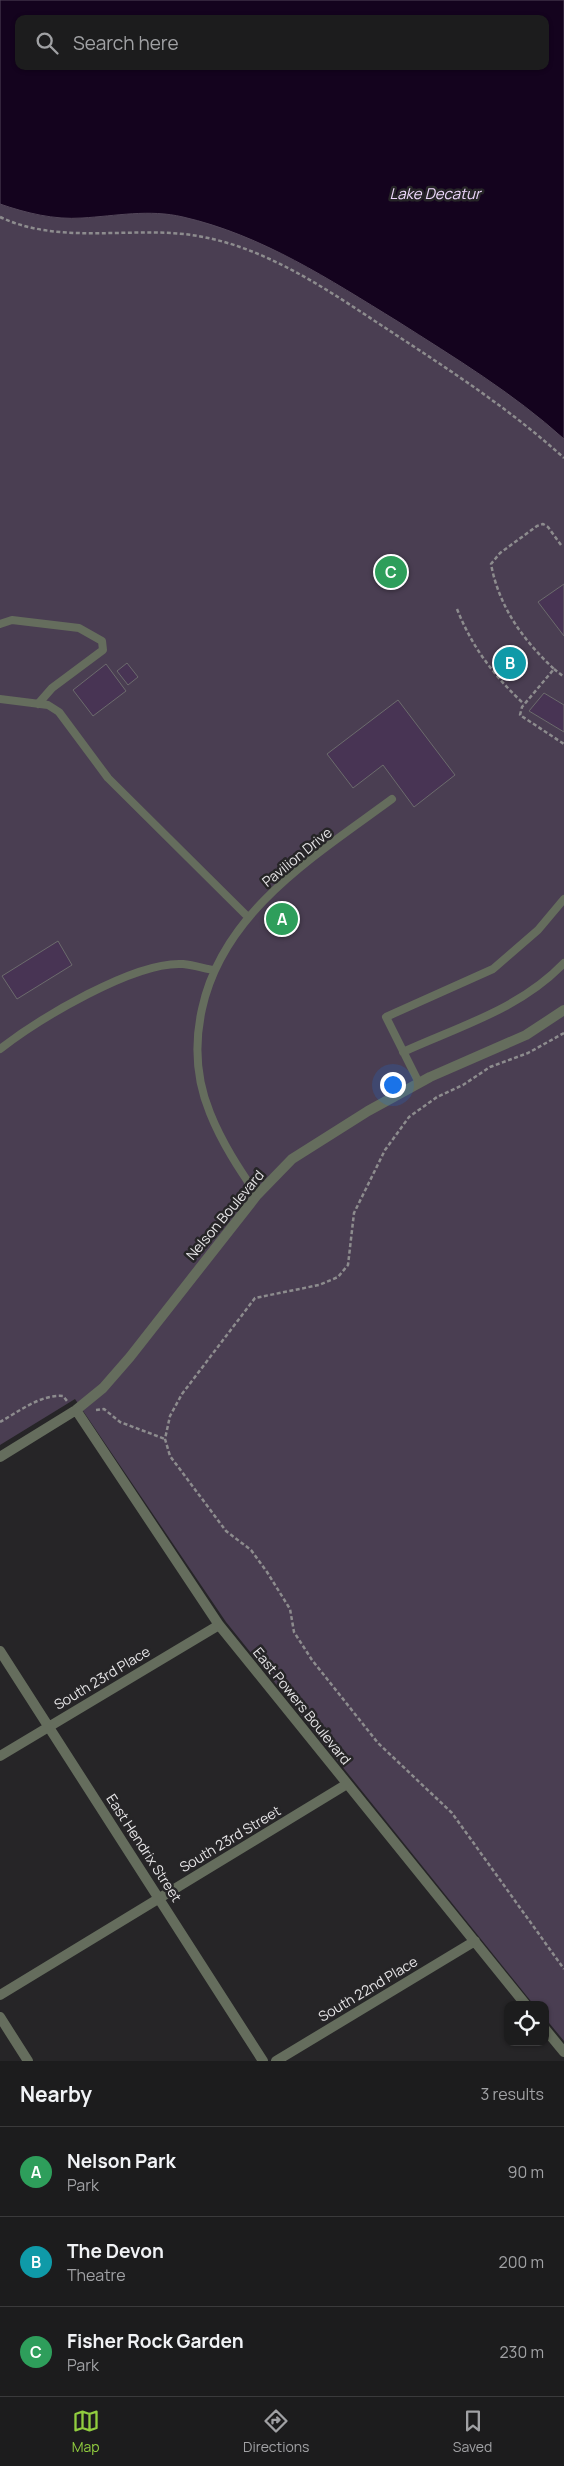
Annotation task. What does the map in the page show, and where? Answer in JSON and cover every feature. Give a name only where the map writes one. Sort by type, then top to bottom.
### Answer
[{"type":"street","name":"Nelson Boulevard","points":[[0,1457],[76,1410],[116,1374],[256,1195],[292,1159],[368,1111],[419,1083],[526,1035],[564,1010]]},
{"type":"street","name":"East Powers Boulevard","points":[[76,1410],[218,1624],[523,2001]]},
{"type":"street","name":"South 23rd Place","points":[[0,1756],[218,1624]]},
{"type":"street","name":"East Hendrix Street","points":[[0,1651],[263,2061]]},
{"type":"street","name":"South 23rd Street","points":[[0,1995],[347,1784]]},
{"type":"street","name":"South 22nd Place","points":[[276,2061],[475,1941]]},
{"type":"street","points":[[0,2017],[28,2061]]},
{"type":"street","points":[[549,2034],[564,2052]]},
{"type":"lane","points":[[0,624],[12,620],[79,628],[102,641],[103,650],[52,688],[38,704]]},
{"type":"lane","points":[[0,700],[48,705],[59,712],[108,778],[248,917]]},
{"type":"lane","name":"Pavilion Drive","points":[[256,1195],[209,1112],[198,1067],[195,1045],[207,985],[213,970],[248,917],[294,872],[392,799]]},
{"type":"lane","points":[[419,1083],[386,1017],[493,969],[538,930],[564,899]]},
{"type":"lane","points":[[403,1052],[501,1011],[536,987],[564,963]]},
{"type":"lane","points":[[0,1049],[33,1024],[91,993],[144,970],[182,964],[213,970]]},
{"type":"path","points":[[0,217],[21,225],[82,233],[175,232],[219,240],[260,256],[306,278],[403,339],[507,410],[564,458]]},
{"type":"path","points":[[561,545],[548,527],[543,524],[537,526],[500,552],[491,564],[511,620],[532,648],[564,677]]},
{"type":"path","points":[[457,609],[477,651],[505,686],[524,704]]},
{"type":"path","points":[[554,669],[520,711],[523,718],[564,744]]},
{"type":"path","points":[[564,1033],[528,1053],[490,1067],[463,1085],[437,1096],[409,1117],[385,1150],[354,1213],[348,1264],[338,1276],[319,1285],[256,1298],[182,1394],[170,1416],[165,1439],[170,1456],[226,1531],[250,1550],[267,1572],[290,1609],[294,1632],[312,1660],[378,1743],[452,1813],[564,1968]]},
{"type":"path","points":[[0,1422],[40,1400],[54,1395],[63,1396],[76,1410],[104,1409],[120,1422],[165,1439]]},
{"type":"shaded area","points":[[0,204],[30,213],[61,218],[145,213],[170,215],[212,225],[240,235],[268,247],[321,275],[462,362],[525,406],[564,439],[564,2041],[549,2023],[549,2001],[531,2001],[226,1622],[75,1399],[0,1445]]},
{"type":"water","name":"Lake Decatur","points":[[0,0],[564,0],[564,439],[504,391],[397,321],[294,260],[240,235],[183,217],[158,213],[61,218],[30,213],[0,204]]},
{"type":"building","points":[[564,584],[564,636],[538,602]]},
{"type":"building","points":[[127,663],[138,677],[128,685],[117,671]]},
{"type":"building","points":[[106,664],[126,691],[93,716],[73,690]]},
{"type":"building","points":[[544,693],[564,705],[564,732],[529,711]]},
{"type":"building","points":[[398,700],[455,775],[414,807],[383,765],[353,788],[327,754]]},
{"type":"building","points":[[58,941],[72,965],[17,999],[2,976]]},
{"type":"place","name":"Fisher Rock Garden","points":[[391,572]]},
{"type":"place","name":"The Devon","points":[[510,663]]},
{"type":"place","name":"Nelson Park","points":[[282,919]]}]
